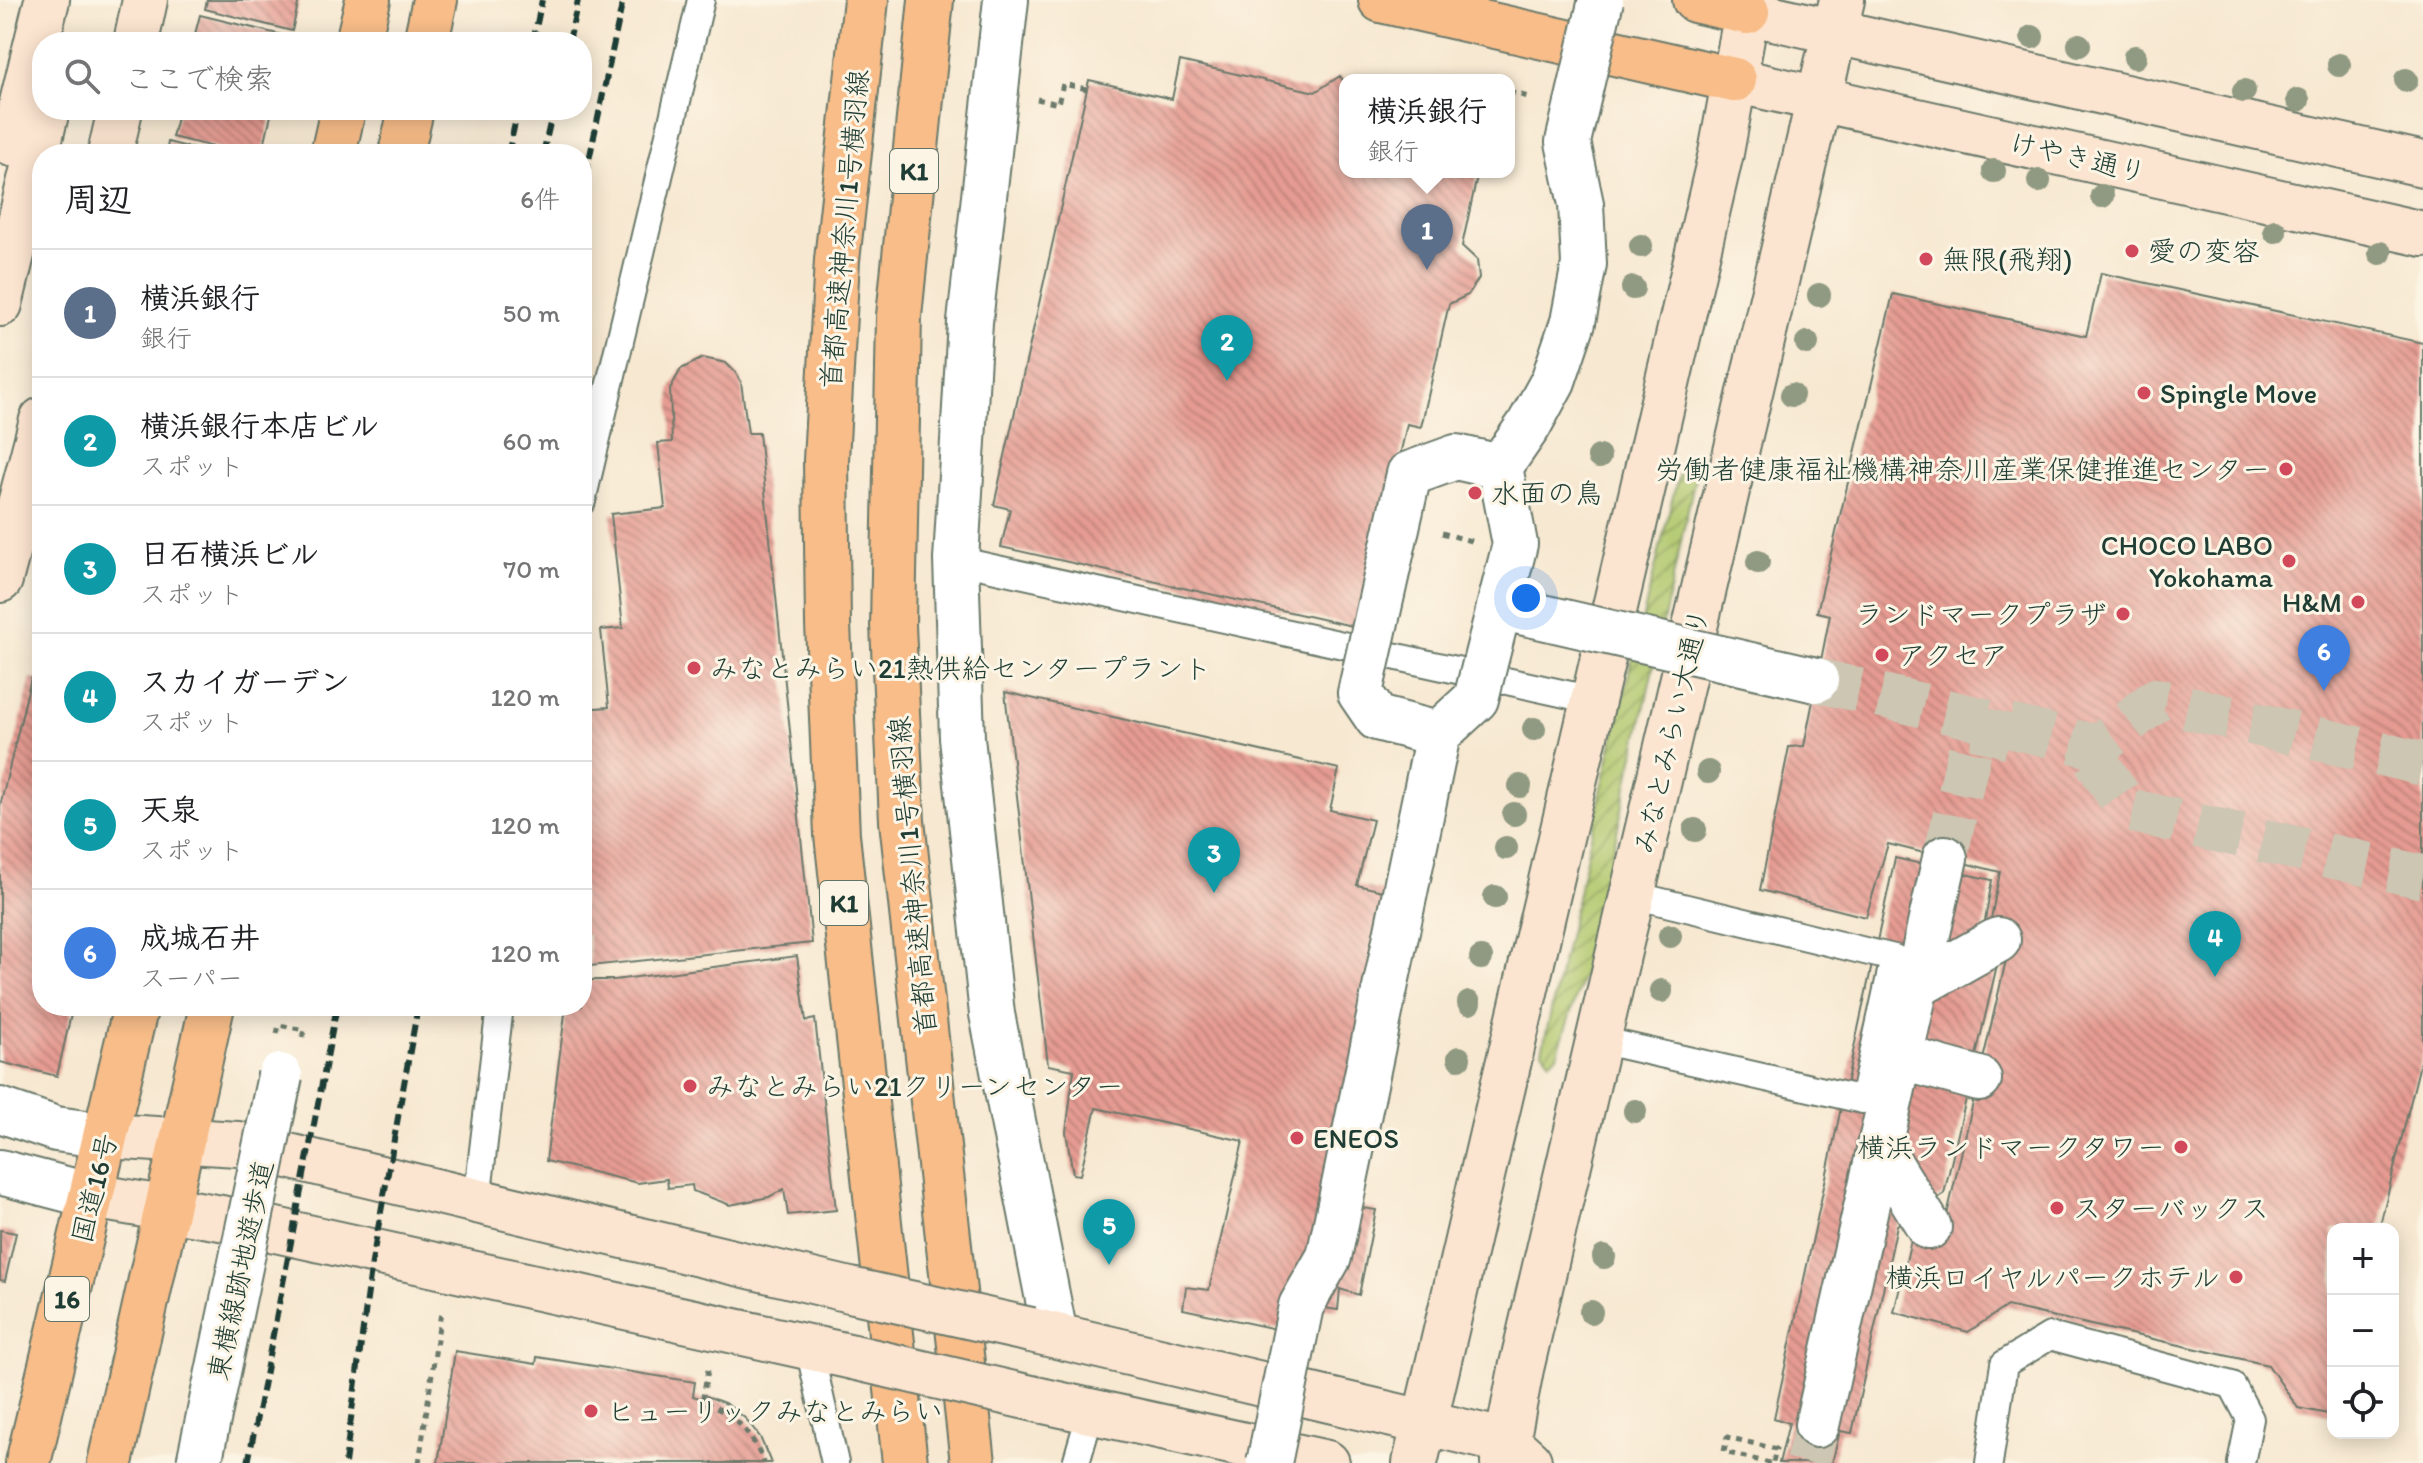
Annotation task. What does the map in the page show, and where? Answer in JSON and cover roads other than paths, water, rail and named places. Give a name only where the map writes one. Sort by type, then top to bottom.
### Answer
[{"type":"highway","points":[[360,32],[368,0]]},
{"type":"highway","points":[[428,32],[435,0]]},
{"type":"highway","points":[[836,0],[831,96],[837,260]]},
{"type":"highway","name":"首都高速神奈川1号横羽線","points":[[866,0],[837,260],[826,460],[828,624],[837,835],[905,1463]]},
{"type":"highway","name":"首都高速神奈川1号横羽線","points":[[931,0],[899,316],[893,625],[902,821],[973,1463]]},
{"type":"highway","points":[[899,316],[955,0]]},
{"type":"highway","points":[[1381,0],[1734,80]]},
{"type":"highway","points":[[1695,0],[1748,6]]},
{"type":"highway","points":[[335,144],[341,120]]},
{"type":"highway","points":[[403,144],[409,120]]},
{"type":"highway","name":"国道16号","points":[[28,1463],[134,1016]]},
{"type":"highway","points":[[110,1463],[210,1016]]},
{"type":"street","points":[[39,32],[47,0]]},
{"type":"street","points":[[65,32],[72,0]]},
{"type":"street","points":[[138,32],[145,0]]},
{"type":"street","points":[[1006,0],[970,322],[956,560],[962,738],[992,1014],[1043,1332]]},
{"type":"street","points":[[1269,1463],[1301,1306],[1329,1257],[1438,734],[1476,699],[1515,544],[1500,467],[1529,425],[1553,381],[1573,322],[1584,264],[1581,204],[1568,142],[1601,0]]},
{"type":"street","points":[[1419,1443],[1721,153],[1748,6],[1839,16],[2423,164]]},
{"type":"street","name":"みなとみらい大通り","points":[[1514,1456],[1521,1369],[1839,16]]},
{"type":"street","points":[[0,193],[32,61]]},
{"type":"street","name":"けやき通り","points":[[1734,80],[2423,234]]},
{"type":"street","points":[[0,304],[25,90]]},
{"type":"street","points":[[112,144],[118,120]]},
{"type":"street","points":[[1438,734],[1377,718],[1360,693],[1392,520],[1409,474],[1456,457],[1500,467]]},
{"type":"street","points":[[0,580],[32,458]]},
{"type":"street","points":[[1499,607],[1816,680]]},
{"type":"street","points":[[1817,1425],[1945,858]]},
{"type":"street","points":[[1916,986],[1998,940]]},
{"type":"street","points":[[1900,1057],[1979,1079]]},
{"type":"street","name":"東横線跡地遊歩道","points":[[199,1463],[274,1075]]},
{"type":"street","points":[[8,1113],[56,1129],[107,1136],[238,1144],[850,1290],[1043,1332],[1419,1443],[1514,1456]]},
{"type":"street","points":[[1879,1146],[1929,1227]]},
{"type":"street","points":[[6,1174],[92,1196],[221,1218],[1327,1463]]},
{"type":"lane","points":[[592,459],[701,0]]},
{"type":"lane","points":[[956,560],[1593,700]]},
{"type":"lane","points":[[1599,1040],[1863,1100],[1894,958],[1633,895]]},
{"type":"lane","points":[[477,1201],[499,1016]]},
{"type":"lane","points":[[1989,1463],[2004,1364],[2050,1336],[2232,1385],[2250,1419],[2241,1463]]},
{"type":"lane","points":[[809,1348],[835,1463]]},
{"type":"lane","points":[[1076,1463],[1091,1411]]},
{"type":"tunnel","points":[[1816,680],[2097,747],[2156,700],[2423,764]]},
{"type":"tunnel","points":[[1945,858],[1975,727],[2010,737]]},
{"type":"tunnel","points":[[2095,759],[2128,810],[2423,877]]},
{"type":"tunnel","points":[[1807,1463],[1817,1425]]},
{"type":"railway","points":[[535,32],[542,0]]},
{"type":"railway","points":[[571,32],[578,0]]},
{"type":"railway","points":[[592,146],[623,0]]},
{"type":"railway","points":[[510,144],[516,120]]},
{"type":"railway","points":[[545,144],[551,120]]},
{"type":"railway","points":[[248,1463],[335,1016]]},
{"type":"railway","points":[[345,1463],[372,1262],[416,1016]]},
{"type":"place","name":"愛の変容","points":[[2132,251]]},
{"type":"place","name":"無限(飛翔)","points":[[1926,259]]},
{"type":"place","name":"横浜銀行","points":[[1427,270]]},
{"type":"place","name":"横浜銀行本店ビル","points":[[1227,381]]},
{"type":"place","name":"Spingle Move","points":[[2144,393]]},
{"type":"place","name":"労働者健康福祉機構神奈川産業保健推進センター","points":[[2286,469]]},
{"type":"place","name":"水面の鳥","points":[[1475,493]]},
{"type":"place","name":"CHOCO LABO Yokohama","points":[[2289,561]]},
{"type":"place","name":"H&M","points":[[2358,602]]},
{"type":"place","name":"ランドマークプラザ","points":[[2123,614]]},
{"type":"place","name":"アクセア","points":[[1882,655]]},
{"type":"place","name":"みなとみらい21熱供給センタープラント","points":[[694,668]]},
{"type":"place","name":"成城石井","points":[[2324,691]]},
{"type":"place","name":"日石横浜ビル","points":[[1214,893]]},
{"type":"place","name":"スカイガーデン","points":[[2215,977]]},
{"type":"place","name":"みなとみらい21クリーンセンター","points":[[690,1086]]},
{"type":"place","name":"ENEOS","points":[[1297,1138]]},
{"type":"place","name":"横浜ランドマークタワー","points":[[2181,1147]]},
{"type":"place","name":"スターバックス","points":[[2057,1208]]},
{"type":"place","name":"天泉","points":[[1109,1265]]},
{"type":"place","name":"横浜ロイヤルパークホテル","points":[[2236,1277]]},
{"type":"place","name":"ヒューリックみなとみらい","points":[[591,1411]]}]
